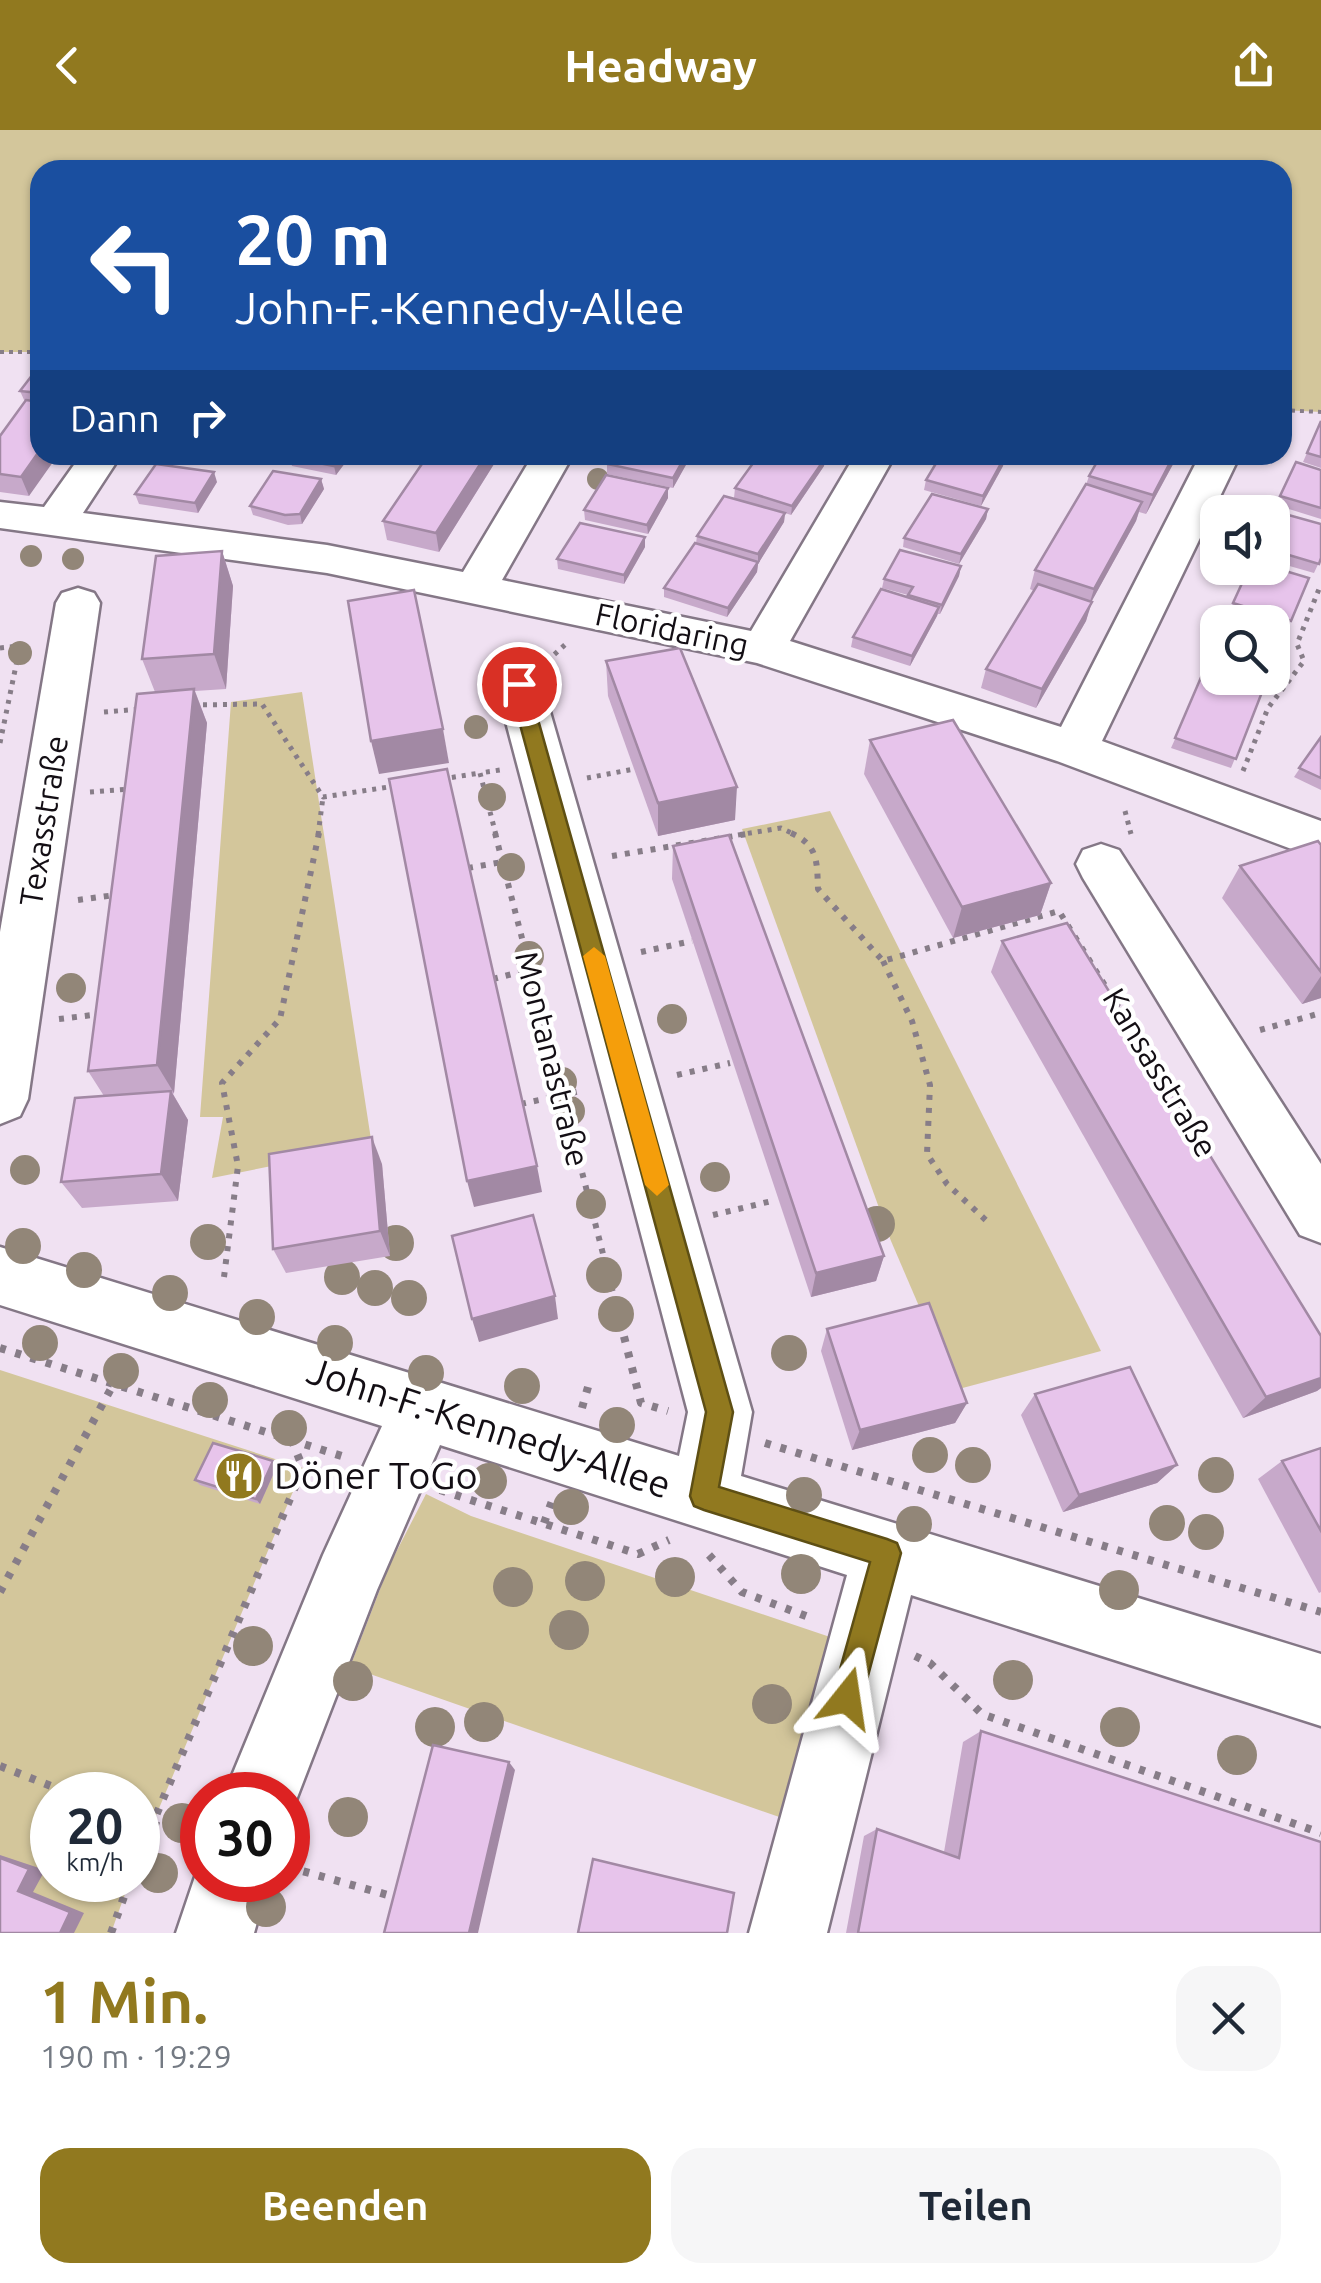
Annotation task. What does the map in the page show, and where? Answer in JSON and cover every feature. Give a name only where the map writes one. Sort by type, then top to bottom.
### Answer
[{"type":"street","points":[[56,521],[94,465]]},
{"type":"street","points":[[476,587],[546,465]]},
{"type":"street","points":[[763,650],[868,465]]},
{"type":"street","points":[[1074,749],[1215,465]]},
{"type":"street","name":"Floridaring","points":[[0,515],[327,559],[476,587],[763,650],[1074,749],[1321,841]]},
{"type":"street","name":"Texasstraße","points":[[0,1099],[78,603]]},
{"type":"street","name":"Montanastraße","points":[[519,684],[720,1412],[704,1496]]},
{"type":"street","name":"Kansasstraße","points":[[1101,864],[1321,1216]]},
{"type":"street","name":"John-F.-Kennedy-Allee","points":[[0,1276],[1321,1690]]},
{"type":"street","points":[[270,1772],[347,1579],[424,1408]]},
{"type":"street","points":[[788,1933],[887,1553]]},
{"type":"street","points":[[215,1933],[224,1902]]},
{"type":"path","points":[[0,352],[30,352]]},
{"type":"path","points":[[1292,411],[1321,412]]},
{"type":"path","points":[[1236,786],[1268,708],[1304,661],[1297,644],[1321,584]]},
{"type":"path","points":[[0,648],[20,646]]},
{"type":"path","points":[[192,705],[262,704],[323,797],[316,856],[280,1019],[222,1083],[238,1166],[224,1277]]},
{"type":"path","points":[[92,713],[152,708]]},
{"type":"path","points":[[441,779],[540,762]]},
{"type":"path","name":"Montanastraße","points":[[480,773],[642,1403]]},
{"type":"path","points":[[323,797],[402,785]]},
{"type":"path","points":[[76,793],[144,788]]},
{"type":"path","points":[[568,865],[667,844],[781,828],[809,840],[816,855],[818,890],[883,961],[912,1012],[920,1059],[931,1087],[925,1150],[946,1185],[990,1224]]},
{"type":"path","points":[[468,868],[502,862]]},
{"type":"path","points":[[62,902],[132,893]]},
{"type":"path","name":"Kansasstraße","points":[[883,961],[1059,911],[1213,1160]]},
{"type":"path","points":[[493,979],[528,970]]},
{"type":"path","points":[[47,1021],[117,1012]]},
{"type":"path","points":[[1252,1032],[1321,1012]]},
{"type":"path","points":[[1110,1018],[1126,1015]]},
{"type":"path","points":[[522,1104],[560,1093],[629,1085]]},
{"type":"path","points":[[1190,1150],[1203,1144]]},
{"type":"path","points":[[668,1226],[776,1200]]},
{"type":"path","name":"John-F.-Kennedy-Allee","points":[[0,1348],[291,1438],[303,1468],[160,1801]]},
{"type":"path","points":[[0,1592],[112,1385]]},
{"type":"path","points":[[754,1439],[1321,1612]]},
{"type":"path","points":[[0,1766],[30,1778]]},
{"type":"path","points":[[310,1873],[406,1900]]},
{"type":"path","points":[[110,1933],[122,1902]]},
{"type":"shaded area","points":[[0,130],[1321,130],[1321,412],[1292,410],[1292,160],[30,160],[30,352],[0,352]]},
{"type":"shaded area","points":[[302,692],[372,1146],[212,1178],[223,1117],[200,1117],[231,702]]},
{"type":"shaded area","points":[[830,811],[1101,1351],[955,1390],[891,1241],[742,829]]},
{"type":"shaded area","points":[[0,1370],[303,1468],[160,1806],[160,1772],[30,1772],[30,1902],[122,1902],[111,1933],[0,1933]]},
{"type":"shaded area","points":[[426,1494],[471,1516],[833,1638],[785,1819],[350,1667],[389,1566]]},
{"type":"building","points":[[30,378],[30,392],[20,391]]},
{"type":"building","points":[[26,400],[30,401],[30,464],[21,477],[0,474],[0,436]]},
{"type":"building","points":[[1321,421],[1321,457],[1307,453]]},
{"type":"building","points":[[1296,462],[1321,470],[1321,508],[1280,495]]},
{"type":"building","points":[[155,465],[214,472],[195,503],[135,494]]},
{"type":"building","points":[[421,465],[480,465],[436,533],[383,521]]},
{"type":"building","points":[[612,465],[680,465],[673,478]]},
{"type":"building","points":[[752,465],[820,465],[792,506],[735,488]]},
{"type":"building","points":[[935,465],[1000,465],[983,496],[926,480]]},
{"type":"building","points":[[1095,465],[1169,465],[1153,495],[1089,476]]},
{"type":"building","points":[[273,471],[321,479],[300,514],[285,515],[250,506]]},
{"type":"building","points":[[606,475],[668,488],[647,525],[584,510]]},
{"type":"building","points":[[1086,484],[1142,502],[1094,589],[1035,570]]},
{"type":"building","points":[[932,494],[988,509],[961,554],[904,538]]},
{"type":"building","points":[[724,496],[785,513],[758,554],[697,536]]},
{"type":"building","points":[[1290,515],[1321,524],[1319,564],[1290,555]]},
{"type":"building","points":[[580,523],[645,537],[624,575],[557,559]]},
{"type":"building","points":[[695,543],[758,562],[728,608],[664,588]]},
{"type":"building","points":[[900,550],[961,566],[942,605],[908,595],[913,587],[884,579]]},
{"type":"building","points":[[222,551],[214,654],[142,659],[156,556]]},
{"type":"building","points":[[1290,572],[1309,578],[1291,621],[1290,605],[1233,603],[1241,585],[1290,585]]},
{"type":"building","points":[[1038,584],[1092,602],[1042,689],[986,669]]},
{"type":"building","points":[[881,589],[939,607],[912,656],[853,637]]},
{"type":"building","points":[[414,590],[443,729],[371,741],[348,601]]},
{"type":"building","points":[[680,648],[737,787],[658,803],[606,661]]},
{"type":"building","points":[[1200,680],[1200,695],[1261,695],[1236,759],[1175,738]]},
{"type":"building","points":[[194,689],[157,1065],[88,1071],[137,694]]},
{"type":"building","points":[[953,720],[1051,883],[962,907],[870,740]]},
{"type":"building","points":[[1321,737],[1321,778],[1299,768]]},
{"type":"building","points":[[447,769],[537,1166],[467,1181],[389,779]]},
{"type":"building","points":[[729,835],[884,1256],[816,1273],[673,846]]},
{"type":"building","points":[[1318,841],[1321,845],[1321,972],[1240,866]]},
{"type":"building","points":[[1067,923],[1321,1336],[1321,1378],[1266,1397],[1002,941]]},
{"type":"building","points":[[171,1091],[161,1174],[61,1182],[75,1098]]},
{"type":"building","points":[[372,1137],[380,1231],[273,1249],[269,1154]]},
{"type":"building","points":[[533,1215],[555,1296],[472,1319],[452,1236]]},
{"type":"building","points":[[929,1303],[967,1403],[860,1430],[827,1329]]},
{"type":"building","points":[[1130,1367],[1177,1465],[1079,1495],[1035,1394]]},
{"type":"building","name":"Döner ToGo","points":[[213,1443],[273,1461],[256,1499],[195,1480]]},
{"type":"building","points":[[1321,1448],[1321,1531],[1282,1461]]},
{"type":"building","points":[[981,1731],[1321,1842],[1321,1933],[858,1933],[877,1829],[959,1858]]},
{"type":"building","points":[[433,1745],[509,1762],[469,1933],[384,1933]]},
{"type":"building","points":[[0,1858],[29,1869],[18,1891],[30,1896],[30,1902],[45,1902],[70,1912],[60,1933],[0,1933]]},
{"type":"building","points":[[593,1859],[734,1893],[727,1933],[578,1933]]},
{"type":"slow traffic","points":[[594,956],[657,1185]]},
{"type":"place","name":"Döner ToGo","points":[[239,1476]]},
{"type":"route","points":[[519,684],[720,1412],[704,1496],[887,1553],[847,1698]]}]
